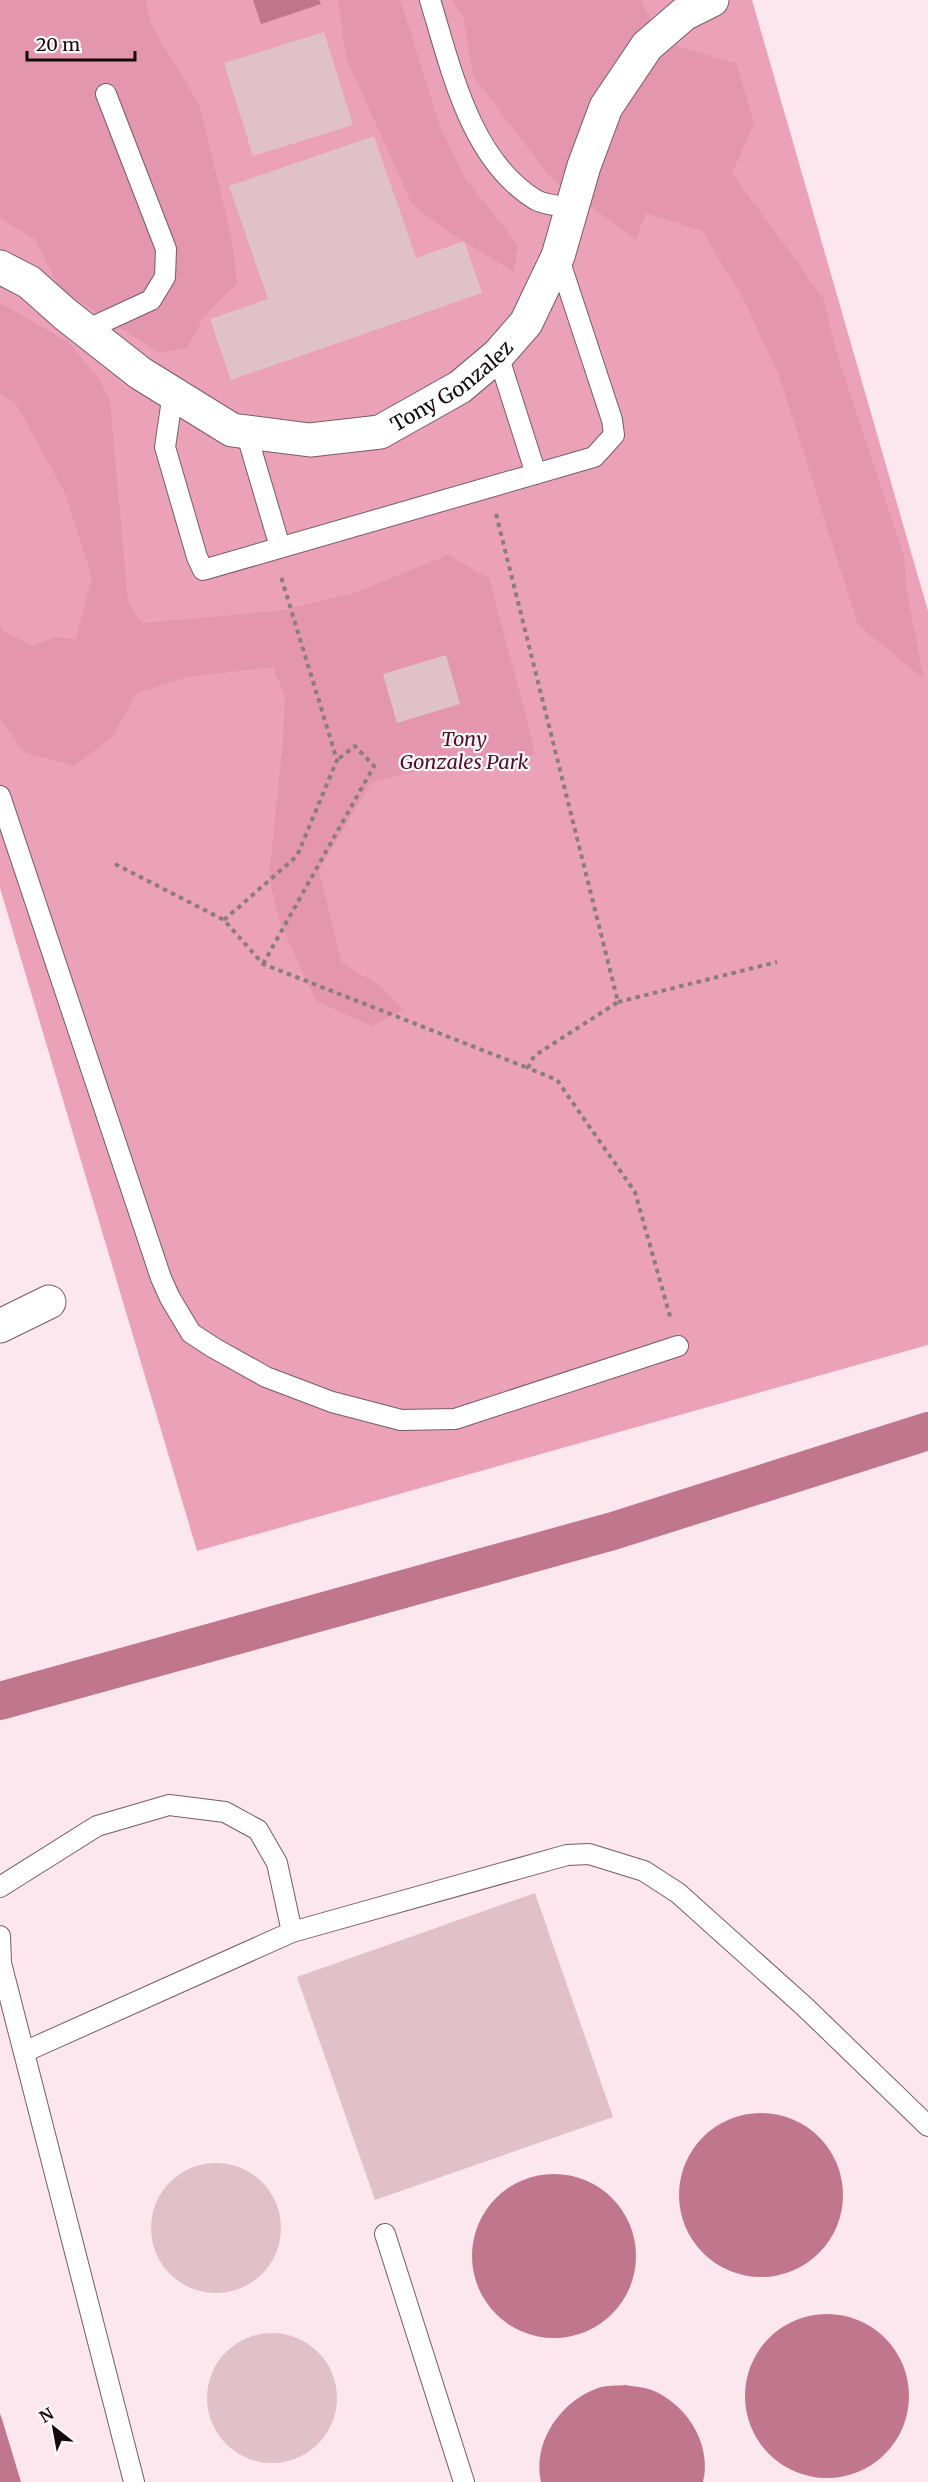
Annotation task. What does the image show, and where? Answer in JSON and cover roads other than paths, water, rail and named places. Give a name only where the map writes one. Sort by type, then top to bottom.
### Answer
[{"type":"street","name":"Tony Gonzalez","points":[[0,267],[29,282],[140,373],[232,430],[310,440],[380,432],[459,387],[498,356],[526,324],[558,256],[584,166],[606,107],[647,46],[684,14],[712,0]]},
{"type":"street","points":[[0,1326],[49,1302]]},
{"type":"lane","points":[[430,0],[462,102],[496,164],[537,201],[572,208]]},
{"type":"lane","points":[[86,330],[151,300],[165,277],[166,249],[106,94]]},
{"type":"lane","points":[[173,393],[165,447],[197,557],[203,570],[594,457],[614,435],[612,420],[558,256]]},
{"type":"lane","points":[[498,356],[536,474]]},
{"type":"lane","points":[[246,432],[276,549]]},
{"type":"lane","points":[[0,796],[160,1278],[191,1334],[266,1377],[332,1402],[401,1420],[455,1419],[678,1346]]},
{"type":"lane","points":[[0,1887],[97,1826],[169,1805],[225,1812],[258,1830],[277,1863],[292,1932]]},
{"type":"lane","points":[[24,2052],[292,1932],[567,1855],[589,1854],[644,1871],[678,1893],[806,2007],[928,2126]]},
{"type":"lane","points":[[0,1936],[1,1963],[134,2482]]},
{"type":"lane","points":[[385,2234],[464,2482]]},
{"type":"waterway","points":[[0,1701],[613,1531],[928,1431]]},
{"type":"park label","name":"Tony Gonzales Park","points":[[464,750]]}]
